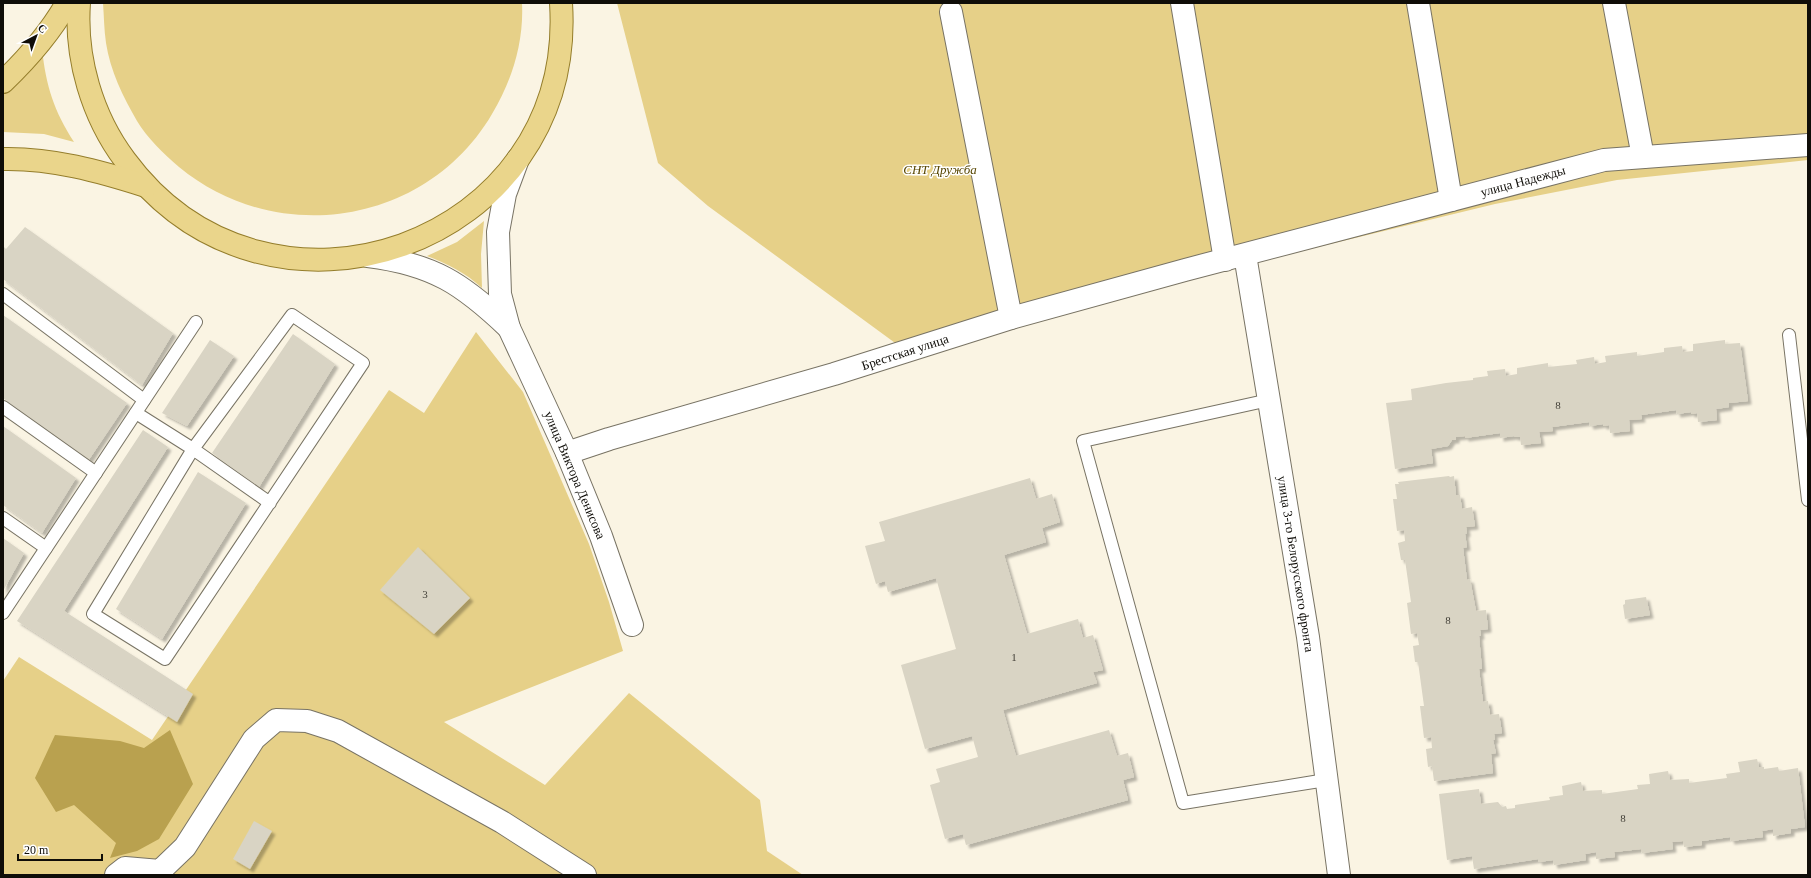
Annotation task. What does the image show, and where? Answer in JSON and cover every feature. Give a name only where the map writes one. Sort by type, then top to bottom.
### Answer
[{"type":"main road","points":[[3,82],[33,51],[60,15],[67,3]]},
{"type":"main road","points":[[79,3],[78,36],[83,66],[91,95],[102,124],[118,150],[146,186],[168,206],[193,224],[220,238],[248,249],[278,256],[308,260],[338,260],[368,256],[398,248],[426,236],[452,221],[477,203],[498,182],[518,159],[534,133],[546,106],[556,76],[560,46],[561,3]]},
{"type":"main road","points":[[3,159],[27,159],[62,164],[107,174],[146,186]]},
{"type":"street","name":"улица 3-го Белорусского фронта","points":[[1182,3],[1235,257],[1269,400],[1308,637],[1339,875]]},
{"type":"street","points":[[1418,3],[1450,200]]},
{"type":"street","points":[[1614,3],[1642,157]]},
{"type":"street","points":[[951,12],[1012,318]]},
{"type":"street","name":"улица Надежды","points":[[1235,257],[1604,160],[1808,145]]},
{"type":"street","name":"улица Виктора Денисова","points":[[518,159],[505,194],[498,232],[500,294],[509,328],[567,453],[601,536],[632,625]]},
{"type":"street","name":"улица Виктора Денисова","points":[[368,256],[409,263],[434,272],[483,303],[509,328]]},
{"type":"street","name":"Брестская улица","points":[[567,453],[609,439],[834,374],[1012,318],[1235,257]]},
{"type":"street","points":[[116,875],[125,868],[164,873],[185,847],[254,739],[276,720],[307,721],[338,731],[502,822],[585,875]]},
{"type":"lane","points":[[3,294],[144,400]]},
{"type":"lane","points":[[292,315],[363,363],[270,503],[165,659],[93,614],[193,449],[292,315]]},
{"type":"lane","points":[[3,613],[196,322]]},
{"type":"lane","points":[[1789,335],[1808,500]]},
{"type":"lane","points":[[1269,400],[1083,441],[1184,803],[1326,780]]},
{"type":"lane","points":[[3,407],[96,473]]},
{"type":"lane","points":[[136,413],[193,449],[270,503]]},
{"type":"lane","points":[[3,518],[46,548]]},
{"type":"green space","points":[[103,3],[522,3],[522,18],[519,47],[511,75],[492,114],[464,151],[429,180],[390,201],[348,212],[304,215],[260,208],[218,193],[179,167],[156,146],[137,121],[122,93],[114,73],[106,43]]},
{"type":"green space","name":"СНТ Дружба","points":[[617,3],[1808,3],[1808,160],[1617,180],[1495,204],[902,348],[708,206],[658,163]]},
{"type":"green space","points":[[42,49],[46,75],[52,98],[61,120],[74,142],[44,134],[3,132],[3,95],[13,87]]},
{"type":"green space","points":[[484,221],[481,254],[482,288],[456,269],[427,256],[457,242]]},
{"type":"green space","points":[[476,332],[523,392],[589,544],[609,602],[623,651],[444,722],[545,785],[629,693],[760,800],[767,851],[803,875],[3,875],[3,681],[19,657],[152,740],[389,390],[424,413]]},
{"type":"shaded area","points":[[170,730],[193,784],[159,839],[137,851],[110,858],[116,843],[74,805],[56,812],[35,778],[55,735],[120,741],[144,748]]},
{"type":"building","points":[[25,227],[173,333],[142,385],[3,279],[3,246],[6,249]]},
{"type":"building","points":[[3,315],[127,403],[88,461],[3,398]]},
{"type":"building","points":[[293,334],[335,364],[259,487],[212,453]]},
{"type":"building","points":[[210,340],[234,356],[187,426],[162,413]]},
{"type":"building","points":[[1725,340],[1725,344],[1740,343],[1748,401],[1729,403],[1729,407],[1716,409],[1717,420],[1698,422],[1697,413],[1691,414],[1691,412],[1677,414],[1676,410],[1641,415],[1642,419],[1629,420],[1630,431],[1610,433],[1609,425],[1603,426],[1603,424],[1590,426],[1589,422],[1552,427],[1553,431],[1539,432],[1541,443],[1521,445],[1520,437],[1514,436],[1500,438],[1500,433],[1465,438],[1465,436],[1456,437],[1456,440],[1452,440],[1448,446],[1431,449],[1433,463],[1395,469],[1386,403],[1412,400],[1411,389],[1473,380],[1473,378],[1488,376],[1487,371],[1505,369],[1506,376],[1517,374],[1517,368],[1548,363],[1548,367],[1577,364],[1576,360],[1594,357],[1595,364],[1606,362],[1605,356],[1637,352],[1637,356],[1664,352],[1664,348],[1682,346],[1683,352],[1693,351],[1693,344]]},
{"type":"building","points":[[3,426],[76,478],[42,533],[3,505]]},
{"type":"building","points":[[143,430],[168,447],[64,611],[193,694],[177,722],[17,621]]},
{"type":"building","points":[[198,472],[246,503],[162,639],[116,609]]},
{"type":"building","points":[[1454,476],[1456,495],[1460,495],[1462,509],[1472,507],[1475,526],[1466,527],[1467,533],[1465,534],[1467,547],[1463,548],[1467,580],[1470,579],[1476,611],[1486,610],[1488,629],[1480,630],[1481,636],[1479,636],[1482,669],[1479,669],[1483,702],[1488,701],[1490,715],[1499,714],[1502,733],[1494,734],[1495,740],[1493,740],[1496,753],[1491,754],[1493,773],[1434,781],[1432,766],[1428,767],[1426,749],[1432,748],[1431,737],[1424,738],[1420,706],[1424,706],[1418,662],[1415,662],[1413,646],[1419,645],[1417,633],[1411,634],[1407,603],[1411,602],[1405,560],[1401,560],[1398,543],[1405,541],[1404,530],[1397,531],[1393,499],[1397,499],[1395,484],[1399,484],[1398,482]]},
{"type":"building","points":[[1030,478],[1036,499],[1052,494],[1060,522],[1042,528],[1046,542],[1004,555],[1027,634],[1078,619],[1083,638],[1093,635],[1103,670],[1093,672],[1097,683],[1003,710],[1016,756],[1109,730],[1117,756],[1128,753],[1134,777],[1123,780],[1128,800],[966,845],[963,834],[945,839],[930,785],[940,782],[936,769],[978,757],[972,736],[925,749],[901,665],[956,649],[936,578],[888,592],[885,581],[876,584],[865,546],[885,541],[879,522]]},
{"type":"building","points":[[3,538],[24,553],[3,591]]},
{"type":"building","points":[[418,547],[470,598],[434,634],[380,590]]},
{"type":"building","points":[[1646,597],[1650,615],[1625,619],[1623,605],[1625,604],[1625,600]]},
{"type":"building","points":[[1757,759],[1759,767],[1764,767],[1764,769],[1778,767],[1779,771],[1798,768],[1805,827],[1791,829],[1791,833],[1773,836],[1773,829],[1762,831],[1763,837],[1731,841],[1730,837],[1702,841],[1702,845],[1684,847],[1683,841],[1672,842],[1673,849],[1642,853],[1641,849],[1614,852],[1615,857],[1596,859],[1596,852],[1585,854],[1586,860],[1554,865],[1553,860],[1539,862],[1538,859],[1474,869],[1472,856],[1447,860],[1439,794],[1479,789],[1481,804],[1498,802],[1502,807],[1506,806],[1507,809],[1515,808],[1515,805],[1550,800],[1549,797],[1563,795],[1562,786],[1581,782],[1583,791],[1602,790],[1602,794],[1638,789],[1637,785],[1650,784],[1649,774],[1668,771],[1670,780],[1689,779],[1689,783],[1727,778],[1726,774],[1740,772],[1738,762]]},
{"type":"building","points":[[254,821],[272,831],[250,869],[233,859]]}]
